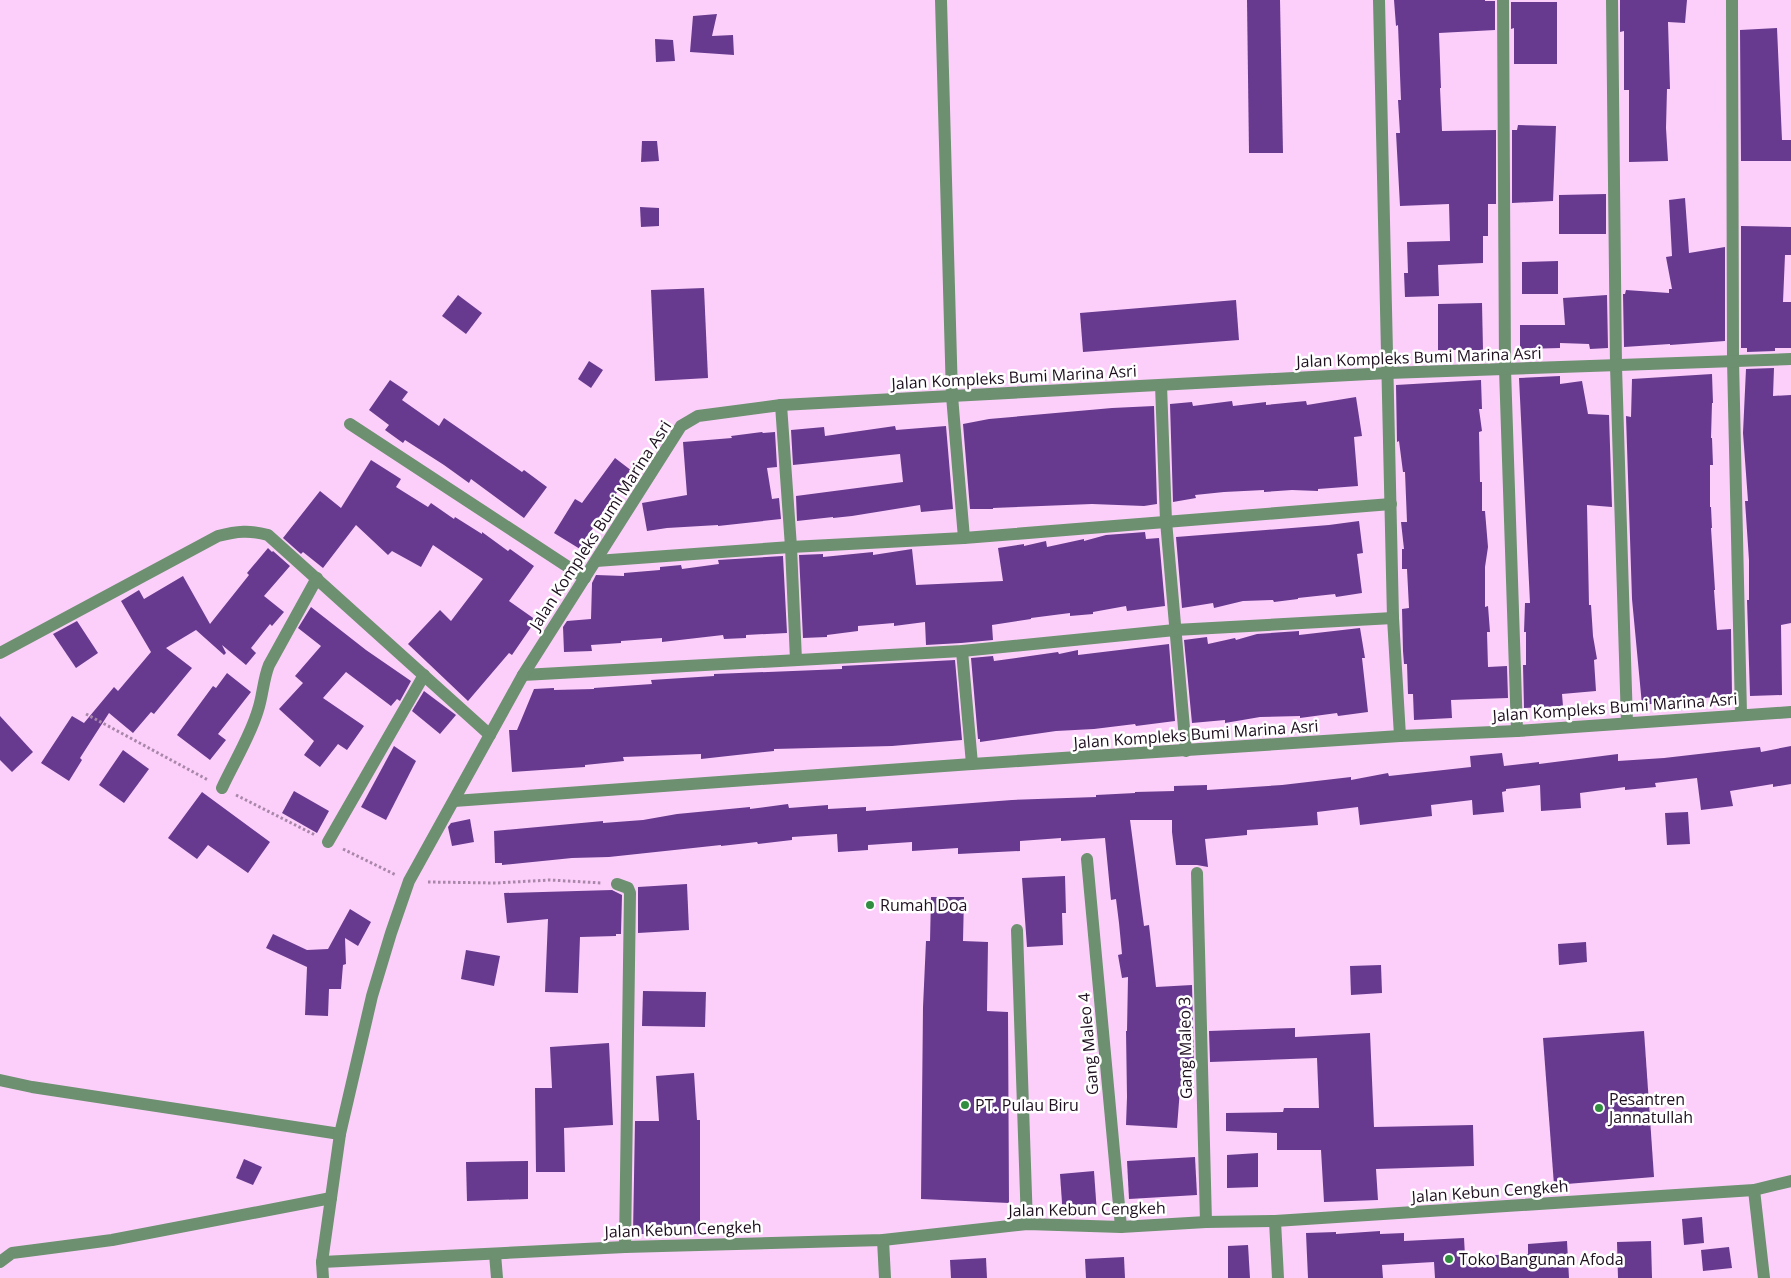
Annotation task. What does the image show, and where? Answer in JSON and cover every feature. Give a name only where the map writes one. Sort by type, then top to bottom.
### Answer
[{"type":"street","points":[[941,0],[952,396],[964,538]]},
{"type":"street","points":[[1379,0],[1393,618],[1400,736]]},
{"type":"street","points":[[1503,0],[1504,369],[1517,731]]},
{"type":"street","points":[[1612,0],[1616,366],[1627,723]]},
{"type":"street","points":[[1732,0],[1733,360],[1741,714]]},
{"type":"street","name":"Jalan Kompleks Bumi Marina Asri","points":[[323,1278],[322,1262],[340,1134],[372,996],[391,933],[410,881],[523,675],[681,426],[688,420],[698,416],[781,405],[1388,373],[1791,359]]},
{"type":"street","points":[[1161,385],[1166,521],[1186,751]]},
{"type":"street","points":[[781,405],[791,547],[796,660]]},
{"type":"street","points":[[350,424],[585,578]]},
{"type":"street","points":[[596,561],[791,547],[964,538],[1390,504]]},
{"type":"street","points":[[0,653],[218,536],[236,531],[254,531],[268,535],[490,735]]},
{"type":"street","points":[[222,788],[259,708],[264,679],[269,665],[317,578]]},
{"type":"street","points":[[523,675],[962,651],[1175,630],[1393,618]]},
{"type":"street","points":[[962,651],[972,764]]},
{"type":"street","points":[[328,842],[424,675]]},
{"type":"street","name":"Jalan Kompleks Bumi Marina Asri","points":[[454,801],[972,764],[1400,736],[1517,731],[1791,712]]},
{"type":"street","name":"Gang Maleo 4","points":[[1087,859],[1121,1227]]},
{"type":"street","name":"Gang Maleo 3","points":[[1197,873],[1206,1222]]},
{"type":"street","points":[[617,884],[628,888],[630,893],[625,1247]]},
{"type":"street","points":[[1016,930],[1027,1224]]},
{"type":"street","points":[[0,1080],[32,1087],[340,1134]]},
{"type":"street","name":"Jalan Kebun Cengkeh","points":[[322,1262],[625,1247],[883,1240],[1027,1224],[1121,1227],[1206,1222],[1275,1221],[1754,1190],[1791,1181]]},
{"type":"street","points":[[1754,1190],[1764,1278]]},
{"type":"street","points":[[0,1262],[12,1253],[112,1240],[332,1198]]},
{"type":"street","points":[[1275,1221],[1278,1278]]},
{"type":"street","points":[[883,1240],[885,1278]]},
{"type":"street","points":[[495,1254],[496,1278]]},
{"type":"building","points":[[1247,0],[1280,0],[1283,153],[1249,153]]},
{"type":"building","points":[[1394,0],[1495,1],[1495,30],[1439,33],[1442,131],[1496,130],[1496,204],[1488,204],[1488,236],[1483,236],[1483,263],[1438,265],[1439,296],[1405,297],[1404,273],[1408,273],[1407,242],[1450,241],[1449,204],[1400,206],[1396,133],[1400,133],[1398,100],[1401,100],[1398,25],[1396,26]]},
{"type":"building","points":[[1620,0],[1687,0],[1685,23],[1668,22],[1670,89],[1667,89],[1666,128],[1668,161],[1629,162],[1629,90],[1624,90],[1624,31],[1620,32]]},
{"type":"building","points":[[1511,2],[1557,2],[1557,64],[1514,64],[1514,28],[1511,29]]},
{"type":"building","points":[[717,14],[712,36],[733,35],[734,55],[690,52],[693,16]]},
{"type":"building","points":[[1777,28],[1782,140],[1791,140],[1791,161],[1741,161],[1740,30]]},
{"type":"building","points":[[655,39],[673,40],[675,61],[656,62]]},
{"type":"building","points":[[1518,125],[1556,126],[1553,201],[1512,203],[1512,130],[1517,130]]},
{"type":"building","points":[[642,141],[657,141],[659,161],[641,162]]},
{"type":"building","points":[[1606,194],[1606,234],[1559,234],[1559,195]]},
{"type":"building","points":[[1685,198],[1689,253],[1725,247],[1725,341],[1624,347],[1623,294],[1625,294],[1626,290],[1669,293],[1669,289],[1672,289],[1666,257],[1672,256],[1669,200]]},
{"type":"building","points":[[640,207],[659,208],[659,226],[641,227]]},
{"type":"building","points":[[1741,226],[1791,227],[1791,255],[1785,255],[1783,302],[1791,302],[1791,348],[1775,348],[1775,351],[1747,352],[1747,348],[1741,348]]},
{"type":"building","points":[[1558,261],[1558,294],[1522,294],[1522,262]]},
{"type":"building","points":[[704,288],[708,378],[655,381],[651,290]]},
{"type":"building","points":[[458,295],[482,313],[466,334],[442,316]]},
{"type":"building","points":[[1607,295],[1608,348],[1590,349],[1589,344],[1560,343],[1560,348],[1520,349],[1520,325],[1565,325],[1563,298]]},
{"type":"building","points":[[1236,300],[1239,340],[1083,352],[1080,313]]},
{"type":"building","points":[[1482,303],[1483,350],[1438,350],[1438,304]]},
{"type":"building","points":[[589,361],[603,370],[591,388],[578,379]]},
{"type":"building","points":[[1774,368],[1773,396],[1791,395],[1791,623],[1781,625],[1782,695],[1750,696],[1747,600],[1749,600],[1749,560],[1745,501],[1748,501],[1743,433],[1746,369]]},
{"type":"building","points":[[1712,374],[1711,438],[1713,465],[1710,465],[1710,507],[1714,590],[1717,630],[1731,629],[1732,695],[1642,705],[1632,599],[1626,416],[1631,417],[1632,379]]},
{"type":"building","points":[[1560,376],[1560,384],[1582,381],[1588,414],[1609,415],[1612,507],[1587,505],[1589,605],[1591,605],[1597,659],[1594,660],[1596,691],[1562,694],[1563,706],[1524,708],[1523,665],[1526,665],[1525,603],[1530,603],[1519,378]]},
{"type":"building","points":[[390,380],[408,392],[402,400],[439,426],[444,418],[547,487],[524,518],[471,479],[469,483],[405,440],[403,443],[385,430],[389,425],[369,410]]},
{"type":"building","points":[[1481,380],[1482,409],[1479,409],[1482,431],[1479,432],[1480,482],[1482,482],[1482,511],[1485,511],[1488,547],[1485,567],[1485,607],[1488,606],[1490,632],[1487,632],[1488,667],[1507,666],[1508,698],[1451,700],[1452,718],[1414,720],[1413,694],[1408,694],[1407,664],[1404,664],[1403,651],[1402,609],[1409,608],[1407,569],[1402,569],[1402,549],[1404,549],[1401,522],[1407,522],[1405,472],[1403,472],[1399,441],[1397,442],[1396,385]]},
{"type":"building","points":[[1356,397],[1362,436],[1354,437],[1358,486],[1318,489],[1318,491],[1264,492],[1264,490],[1224,492],[1195,495],[1196,498],[1173,502],[1170,404],[1192,402],[1193,406],[1232,401],[1233,406],[1266,402],[1266,405],[1306,401],[1307,405]]},
{"type":"building","points":[[1154,406],[1157,504],[1144,506],[1092,504],[970,509],[963,424],[989,419]]},
{"type":"building","points":[[895,426],[896,430],[946,426],[953,509],[921,512],[920,505],[852,516],[797,521],[796,496],[903,482],[900,454],[793,465],[791,430],[824,427],[825,436]]},
{"type":"building","points":[[775,432],[777,467],[767,468],[772,499],[779,498],[781,519],[647,531],[642,503],[687,495],[683,442],[732,438],[731,436]]},
{"type":"building","points":[[615,458],[632,471],[580,549],[554,533],[575,499],[582,503]]},
{"type":"building","points":[[371,460],[401,479],[396,487],[428,507],[431,503],[454,519],[455,517],[482,534],[482,532],[508,551],[510,549],[534,566],[509,601],[536,620],[512,655],[509,653],[468,701],[408,644],[440,610],[451,621],[483,579],[433,545],[421,567],[392,551],[388,555],[356,525],[323,568],[303,552],[301,554],[283,538],[320,491],[341,508]]},
{"type":"building","points":[[1359,521],[1363,553],[1357,554],[1362,593],[1336,597],[1335,594],[1274,602],[1273,600],[1243,601],[1214,608],[1213,603],[1182,608],[1176,537]]},
{"type":"building","points":[[1145,532],[1146,539],[1159,538],[1165,606],[1127,611],[1126,606],[1093,612],[1093,614],[1070,616],[1070,613],[992,625],[993,640],[961,643],[926,645],[925,622],[894,626],[894,623],[858,626],[858,631],[827,635],[827,637],[803,638],[799,555],[823,554],[823,557],[873,552],[873,555],[912,549],[916,585],[1003,581],[998,548],[1024,544],[1024,546],[1046,541],[1047,547],[1106,535]]},
{"type":"building","points":[[268,548],[290,566],[264,596],[284,612],[272,626],[270,624],[251,648],[256,653],[246,665],[222,645],[226,653],[224,655],[196,630],[166,648],[192,668],[154,714],[151,712],[133,733],[109,713],[80,758],[82,760],[69,781],[41,763],[72,716],[84,723],[114,687],[118,691],[151,652],[121,601],[139,590],[144,599],[183,576],[210,624],[249,575],[247,573]]},
{"type":"building","points":[[783,556],[787,633],[746,635],[746,638],[724,639],[723,635],[662,642],[662,638],[621,641],[621,643],[591,645],[592,651],[564,652],[563,627],[567,621],[591,619],[592,583],[596,575],[624,576],[624,573],[660,570],[660,567],[681,565],[682,569],[719,564],[718,560]]},
{"type":"building","points":[[311,607],[366,650],[411,681],[400,701],[397,699],[391,706],[346,672],[323,698],[364,726],[347,750],[338,744],[320,767],[304,755],[314,741],[279,709],[303,683],[295,676],[321,646],[298,628]]},
{"type":"building","points":[[77,621],[98,653],[76,668],[53,634]]},
{"type":"building","points":[[1360,628],[1365,658],[1362,658],[1368,712],[1338,716],[1337,713],[1300,718],[1300,716],[1260,717],[1225,723],[1225,720],[1192,723],[1184,640],[1207,637],[1208,644],[1235,638],[1236,640],[1257,634],[1299,631],[1299,635]]},
{"type":"building","points":[[1169,644],[1175,721],[1136,726],[1135,724],[1056,731],[980,742],[980,739],[978,739],[971,658],[993,656],[994,661],[1078,650],[1078,655]]},
{"type":"building","points":[[955,660],[962,740],[892,746],[774,749],[774,751],[701,759],[701,754],[623,757],[624,761],[585,765],[585,767],[512,772],[509,730],[517,730],[534,689],[594,689],[652,684],[651,680],[714,676],[714,674],[842,669],[842,666]]},
{"type":"building","points":[[227,673],[251,692],[218,734],[226,740],[210,760],[177,735],[213,686],[216,688]]},
{"type":"building","points":[[424,691],[456,715],[440,734],[412,711]]},
{"type":"building","points":[[0,716],[33,752],[12,772],[0,760]]},
{"type":"building","points":[[394,746],[416,761],[386,820],[361,807]]},
{"type":"building","points":[[1791,746],[1791,784],[1773,787],[1773,784],[1730,791],[1733,806],[1701,810],[1697,778],[1655,783],[1656,787],[1625,790],[1625,787],[1580,793],[1581,808],[1541,811],[1540,785],[1506,789],[1506,791],[1502,792],[1504,812],[1473,815],[1472,800],[1431,805],[1432,816],[1360,825],[1358,807],[1317,812],[1318,825],[1247,830],[1247,835],[1205,839],[1208,867],[1176,865],[1172,820],[1130,820],[1144,926],[1149,925],[1156,987],[1192,985],[1194,1063],[1192,1063],[1194,1088],[1180,1089],[1177,1128],[1126,1125],[1128,977],[1122,978],[1118,955],[1122,954],[1119,923],[1116,899],[1111,900],[1105,838],[1061,841],[1061,838],[1020,841],[1020,851],[958,854],[958,848],[912,851],[912,842],[868,845],[868,850],[838,852],[837,834],[792,837],[792,840],[758,844],[757,842],[721,845],[609,857],[572,858],[502,865],[502,863],[495,863],[494,831],[603,821],[603,823],[643,820],[677,814],[750,807],[750,809],[788,804],[789,808],[828,805],[828,809],[866,807],[866,811],[1012,800],[1096,797],[1096,795],[1135,792],[1174,791],[1174,786],[1207,785],[1207,790],[1282,785],[1351,777],[1351,780],[1388,773],[1389,776],[1471,767],[1470,756],[1502,753],[1504,766],[1539,762],[1539,764],[1618,754],[1618,761],[1664,758],[1760,747],[1761,752]]},
{"type":"building","points":[[123,750],[149,769],[124,803],[99,785]]},
{"type":"building","points":[[294,791],[329,811],[317,833],[282,813]]},
{"type":"building","points":[[202,792],[270,842],[248,873],[208,845],[197,859],[168,838]]},
{"type":"building","points":[[1688,812],[1690,844],[1667,845],[1665,813]]},
{"type":"building","points":[[470,819],[474,842],[452,846],[448,827],[451,823]]},
{"type":"building","points":[[1065,876],[1066,913],[1062,913],[1063,945],[1027,947],[1022,878]]},
{"type":"building","points":[[687,884],[689,930],[638,933],[638,887]]},
{"type":"building","points":[[612,890],[622,895],[621,934],[616,934],[616,936],[580,937],[578,993],[545,992],[548,919],[507,923],[504,893]]},
{"type":"building","name":"PT. Pulau Biru","points":[[931,897],[964,897],[963,941],[988,942],[987,1011],[1008,1012],[1009,1203],[921,1199],[923,1007],[926,941],[930,941]]},
{"type":"building","points":[[350,909],[371,922],[358,946],[345,938],[346,964],[343,965],[341,989],[329,989],[328,1016],[305,1015],[307,967],[266,948],[273,934],[307,950],[328,949]]},
{"type":"building","points":[[1586,942],[1587,962],[1559,965],[1558,944]]},
{"type":"building","points":[[466,950],[500,956],[494,986],[461,979]]},
{"type":"building","points":[[1381,965],[1382,993],[1351,995],[1350,966]]},
{"type":"building","points":[[643,991],[706,992],[705,1027],[642,1026]]},
{"type":"building","points":[[1295,1028],[1295,1037],[1370,1033],[1374,1127],[1473,1125],[1474,1166],[1376,1169],[1378,1200],[1324,1202],[1321,1150],[1277,1150],[1277,1133],[1226,1131],[1226,1113],[1283,1112],[1284,1108],[1319,1108],[1317,1058],[1210,1062],[1209,1031]]},
{"type":"building","name":"Pesantren Jannatullah","points":[[1644,1031],[1654,1177],[1554,1185],[1543,1038]]},
{"type":"building","points":[[609,1043],[613,1125],[564,1128],[565,1172],[536,1172],[535,1088],[552,1088],[550,1047]]},
{"type":"building","points":[[694,1073],[697,1120],[700,1120],[700,1234],[633,1234],[635,1121],[659,1121],[656,1076]]},
{"type":"building","points":[[1258,1153],[1258,1187],[1227,1188],[1227,1155]]},
{"type":"building","points":[[1195,1157],[1197,1195],[1129,1199],[1127,1161]]},
{"type":"building","points":[[244,1159],[262,1167],[253,1185],[236,1178]]},
{"type":"building","points":[[528,1161],[528,1199],[467,1201],[466,1162]]},
{"type":"building","points":[[1094,1171],[1097,1214],[1063,1217],[1060,1174]]},
{"type":"building","points":[[1702,1217],[1704,1243],[1684,1245],[1682,1219]]},
{"type":"building","points":[[1380,1231],[1380,1234],[1404,1233],[1404,1241],[1464,1238],[1465,1256],[1528,1254],[1528,1244],[1567,1241],[1569,1278],[1435,1278],[1434,1262],[1382,1265],[1383,1278],[1308,1278],[1306,1233],[1336,1232],[1336,1234]]},
{"type":"building","points":[[1651,1241],[1652,1278],[1618,1278],[1617,1242]]},
{"type":"building","points":[[1248,1245],[1250,1278],[1228,1278],[1228,1246]]},
{"type":"building","points":[[1729,1247],[1732,1268],[1703,1271],[1701,1250]]},
{"type":"building","points":[[1124,1257],[1125,1278],[1086,1278],[1085,1259]]},
{"type":"building","points":[[986,1258],[987,1278],[951,1278],[950,1260]]},
{"type":"place","name":"Rumah Doa","points":[[870,905]]},
{"type":"place","name":"PT. Pulau Biru","points":[[965,1105]]},
{"type":"place","name":"Pesantren Jannatullah","points":[[1599,1108]]},
{"type":"place","name":"Toko Bangunan Afoda","points":[[1449,1259]]}]
